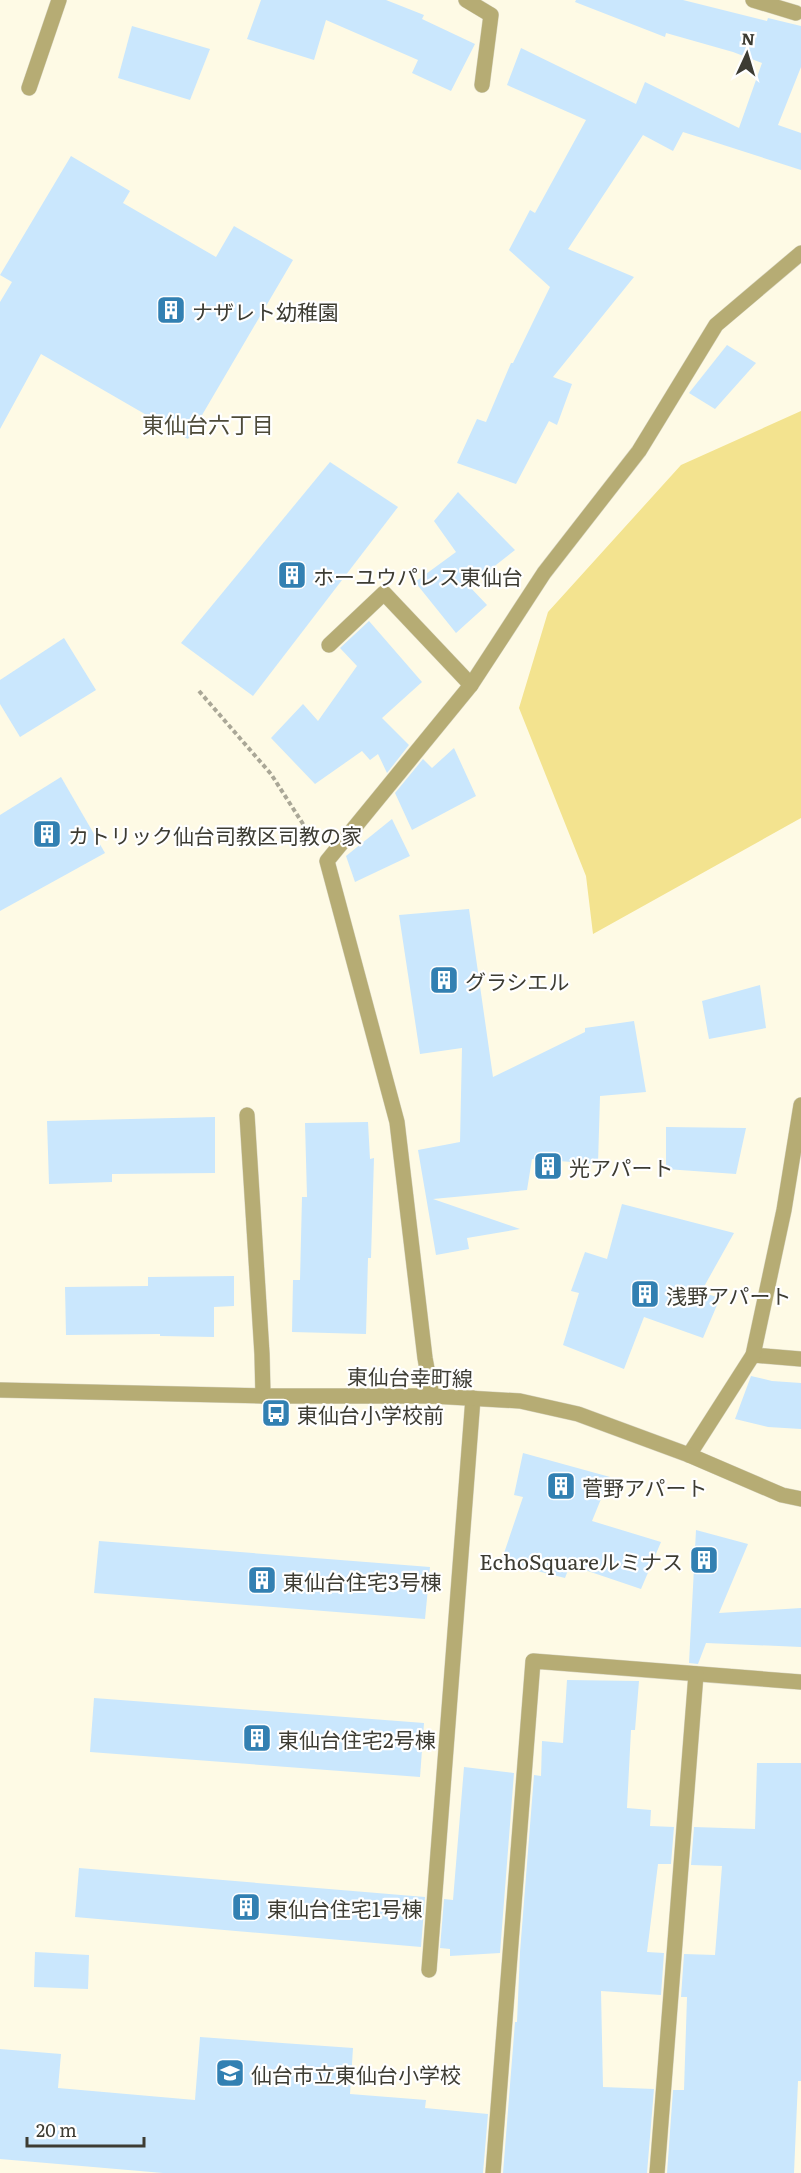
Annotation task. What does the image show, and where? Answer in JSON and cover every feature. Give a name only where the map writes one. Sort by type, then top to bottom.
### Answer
[{"type":"street","points":[[29,88],[59,0]]},
{"type":"street","points":[[465,0],[491,15],[482,85]]},
{"type":"street","points":[[753,0],[796,13]]},
{"type":"street","points":[[432,1396],[425,1358],[397,1122],[327,861],[471,685],[544,573],[639,451],[716,325],[801,253]]},
{"type":"street","points":[[329,645],[384,593],[471,685]]},
{"type":"street","points":[[689,1455],[753,1355],[784,1209],[801,1106]]},
{"type":"street","points":[[247,1114],[263,1396]]},
{"type":"street","points":[[753,1355],[801,1359]]},
{"type":"street","name":"東仙台幸町線","points":[[0,1390],[263,1396],[432,1396],[520,1401],[578,1414],[689,1455],[782,1495],[801,1499]]},
{"type":"street","points":[[429,1971],[473,1398]]},
{"type":"street","points":[[493,2173],[533,1661],[801,1682]]},
{"type":"street","points":[[657,2173],[696,1674]]},
{"type":"path","points":[[199,691],[271,774],[327,861]]},
{"type":"shaded area","points":[[801,411],[801,818],[593,934],[586,876],[519,708],[548,612],[681,465]]},
{"type":"building","points":[[261,0],[386,0],[424,15],[422,19],[475,44],[451,91],[412,73],[418,60],[326,20],[314,60],[247,39]]},
{"type":"building","points":[[576,0],[683,0],[767,21],[768,18],[801,26],[801,67],[778,125],[801,133],[801,170],[683,132],[673,151],[643,135],[568,249],[634,277],[553,377],[572,384],[557,425],[549,421],[516,484],[457,463],[477,419],[486,422],[511,363],[550,287],[509,250],[530,210],[535,213],[586,120],[507,85],[521,48],[636,104],[645,82],[739,128],[762,63],[733,52],[666,33],[665,37],[575,2]]},
{"type":"building","points":[[132,26],[210,49],[190,100],[118,78]]},
{"type":"building","name":"ナザレト幼稚園","points":[[71,156],[130,191],[123,203],[216,257],[234,226],[293,260],[188,439],[41,354],[0,429],[0,302],[12,282],[0,275]]},
{"type":"building","points":[[727,345],[756,363],[715,409],[689,393]]},
{"type":"building","name":"ホーユウパレス東仙台","points":[[330,462],[398,507],[253,696],[181,643]]},
{"type":"building","points":[[458,492],[515,550],[469,586],[487,605],[456,633],[415,582],[456,552],[434,521]]},
{"type":"building","points":[[369,621],[422,682],[382,718],[409,745],[387,773],[378,754],[370,760],[362,751],[315,784],[271,738],[303,704],[318,721],[357,666],[340,648]]},
{"type":"building","points":[[64,638],[96,690],[20,737],[0,704],[0,680]]},
{"type":"building","points":[[454,748],[476,796],[412,830],[395,793],[423,759],[432,768]]},
{"type":"building","name":"カトリック仙台司教区司教の家","points":[[61,777],[105,853],[0,911],[0,815]]},
{"type":"building","points":[[392,819],[410,856],[355,882],[346,856]]},
{"type":"building","points":[[469,909],[493,1077],[585,1032],[585,1028],[634,1021],[646,1092],[600,1096],[598,1164],[532,1159],[527,1190],[433,1199],[520,1229],[467,1238],[469,1249],[436,1255],[418,1150],[460,1142],[462,1048],[420,1054],[399,915]]},
{"type":"building","points":[[760,985],[766,1028],[709,1039],[702,1001]]},
{"type":"building","points":[[215,1117],[215,1173],[112,1174],[112,1182],[49,1184],[47,1121]]},
{"type":"building","points":[[368,1122],[370,1159],[374,1158],[366,1334],[292,1332],[293,1280],[300,1280],[302,1197],[307,1197],[305,1123]]},
{"type":"building","points":[[666,1127],[746,1128],[736,1174],[666,1169]]},
{"type":"building","points":[[622,1204],[734,1233],[701,1292],[720,1298],[703,1338],[644,1317],[624,1369],[563,1345],[579,1293],[571,1291],[585,1252],[607,1259]]},
{"type":"building","points":[[234,1276],[234,1306],[214,1307],[214,1337],[160,1336],[160,1334],[66,1335],[65,1287],[148,1286],[148,1277]]},
{"type":"building","points":[[751,1376],[772,1381],[801,1383],[801,1429],[768,1427],[735,1419]]},
{"type":"building","points":[[523,1453],[610,1477],[592,1521],[661,1542],[641,1589],[570,1565],[565,1578],[501,1562],[523,1497],[514,1495]]},
{"type":"building","points":[[696,1530],[748,1544],[719,1613],[801,1608],[801,1647],[706,1643],[698,1664],[689,1663]]},
{"type":"building","name":"東仙台住宅3号棟","points":[[99,1541],[430,1567],[425,1619],[94,1593]]},
{"type":"building","points":[[567,1680],[639,1681],[635,1730],[631,1730],[627,1808],[651,1810],[650,1826],[674,1827],[671,1864],[658,1864],[647,1952],[664,1953],[661,1995],[601,1991],[603,2087],[654,2089],[647,2173],[503,2173],[515,2022],[517,2022],[520,1952],[534,1775],[541,1776],[542,1741],[563,1743]]},
{"type":"building","name":"東仙台住宅2号棟","points":[[94,1698],[424,1723],[420,1777],[90,1752]]},
{"type":"building","points":[[757,1763],[801,1763],[801,2081],[798,2081],[794,2173],[667,2173],[673,2090],[684,2090],[687,1997],[681,1997],[684,1954],[715,1955],[722,1866],[691,1865],[694,1827],[755,1829]]},
{"type":"building","points":[[464,1767],[514,1773],[500,1953],[450,1956],[450,1949],[440,1948],[444,1899],[453,1900]]},
{"type":"building","name":"東仙台住宅1号棟","points":[[79,1868],[425,1897],[421,1947],[75,1917]]},
{"type":"building","points":[[35,1952],[89,1955],[88,1989],[34,1987]]},
{"type":"building","points":[[200,2037],[353,2048],[350,2094],[426,2100],[425,2108],[488,2114],[483,2173],[163,2173],[0,2159],[0,2049],[61,2054],[58,2088],[195,2100]]},
{"type":"place","name":"ナザレト幼稚園","points":[[171,310]]},
{"type":"place","name":"ホーユウパレス東仙台","points":[[292,575]]},
{"type":"place","name":"カトリック仙台司教区司教の家","points":[[47,834]]},
{"type":"place","name":"グラシエル","points":[[444,980]]},
{"type":"place","name":"光アパート","points":[[548,1166]]},
{"type":"place","name":"浅野アパート","points":[[645,1294]]},
{"type":"place","name":"東仙台小学校前","points":[[276,1413]]},
{"type":"place","name":"菅野アパート","points":[[561,1486]]},
{"type":"place","name":"EchoSquareルミナス","points":[[704,1560]]},
{"type":"place","name":"東仙台住宅3号棟","points":[[262,1580]]},
{"type":"place","name":"東仙台住宅2号棟","points":[[257,1738]]},
{"type":"place","name":"東仙台住宅1号棟","points":[[246,1907]]},
{"type":"place","name":"仙台市立東仙台小学校","points":[[230,2073]]},
{"type":"district","name":"東仙台六丁目","points":[[208,423]]}]
